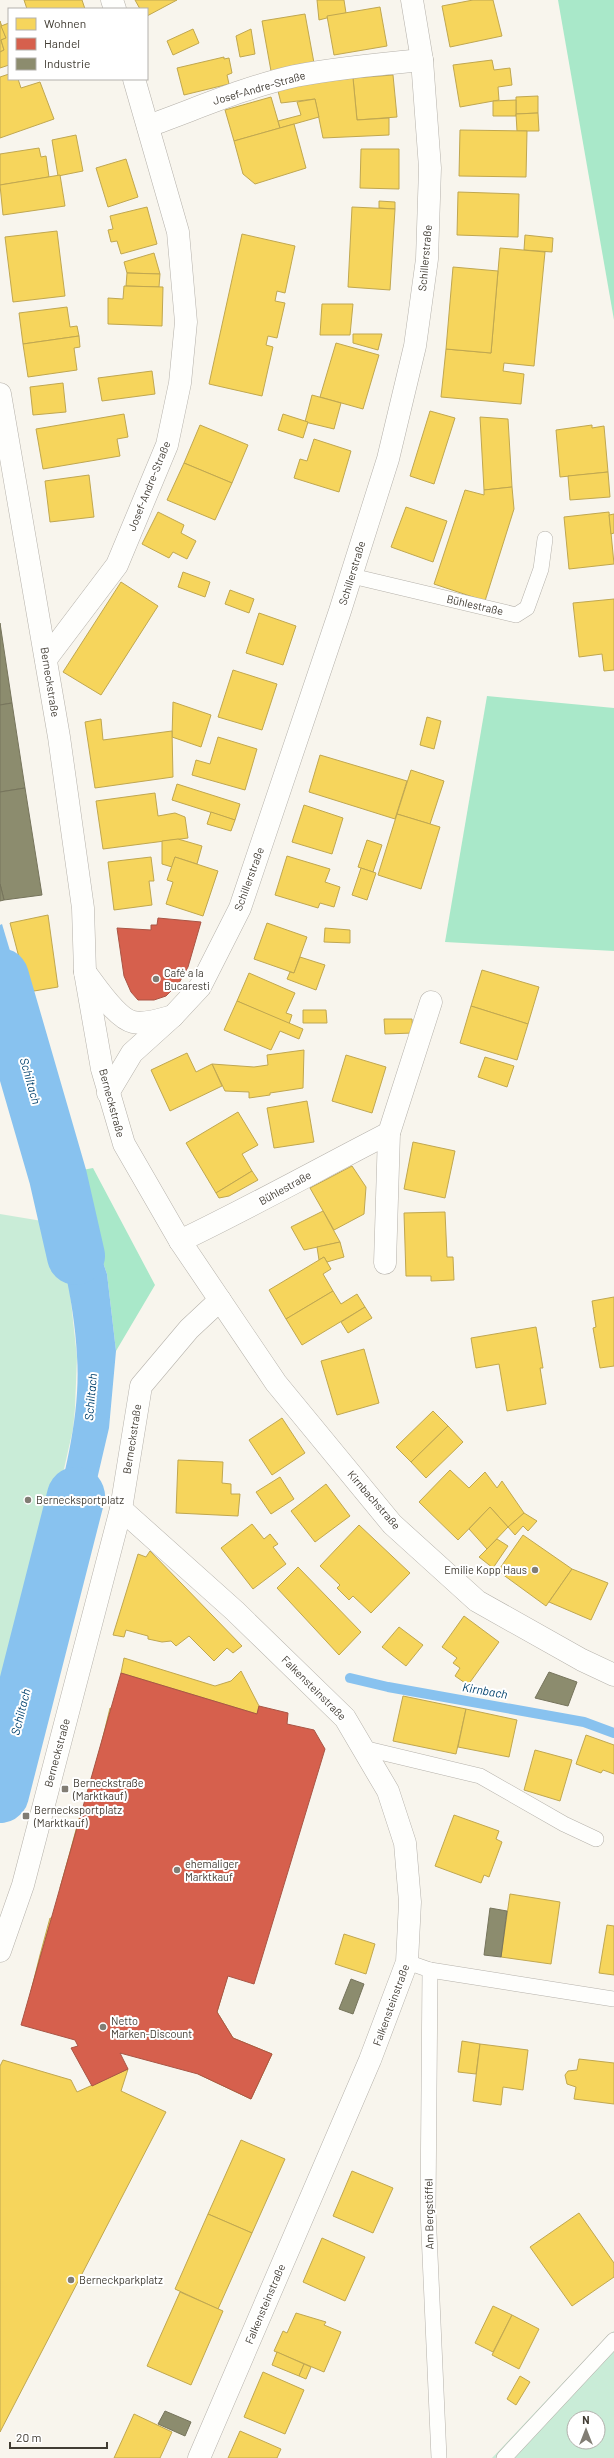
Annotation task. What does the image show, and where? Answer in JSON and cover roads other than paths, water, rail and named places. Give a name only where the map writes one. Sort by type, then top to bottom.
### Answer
[{"type":"main road","name":"Schillerstraße","points":[[108,1092],[132,1053],[173,1016],[200,987],[240,908],[352,576],[388,459],[415,346],[427,259],[430,168],[422,60],[412,0]]},
{"type":"main road","name":"Josef-Andre-Straße","points":[[148,126],[208,103],[294,77],[352,66],[422,60]]},
{"type":"main road","name":"Josef-Andre-Straße","points":[[46,659],[117,566],[167,445],[180,383],[186,322],[178,232],[134,80]]},
{"type":"main road","name":"Berneckstraße","points":[[0,394],[46,659],[82,908],[85,972],[108,1092],[124,1144],[180,1241],[220,1300],[190,1329],[141,1386],[121,1508],[23,1885],[0,1951]]},
{"type":"main road","points":[[85,972],[114,1008],[133,1022],[157,1020],[173,1016]]},
{"type":"main road","points":[[385,1263],[389,1133],[432,1002]]},
{"type":"main road","name":"Bühlestraße","points":[[180,1241],[245,1210],[389,1133]]},
{"type":"main road","name":"Kirnbachstraße","points":[[220,1300],[276,1383],[392,1524],[477,1601],[582,1660],[614,1675]]},
{"type":"main road","name":"Falkensteinstraße","points":[[121,1508],[235,1611],[345,1718],[388,1791],[405,1843],[410,1902],[407,1962],[370,2060],[199,2458]]},
{"type":"lane","name":"Bühlestraße","points":[[352,576],[516,615],[527,608],[541,569],[545,539]]},
{"type":"lane","points":[[363,1748],[480,1776],[564,1824],[596,1839]]},
{"type":"lane","points":[[407,1962],[430,1970],[614,2000]]},
{"type":"lane","name":"Am Bergstöffel","points":[[430,1970],[428,2210],[439,2458]]},
{"type":"lane","points":[[504,2458],[614,2340]]},
{"type":"water","points":[[2,924],[70,1152],[34,1164],[0,1045],[0,925]]},
{"type":"water","points":[[77,1171],[94,1236],[107,1274],[116,1351],[109,1428],[74,1578],[41,1571],[72,1437],[78,1383],[75,1334],[69,1290],[59,1246],[41,1181]]},
{"type":"waterway","name":"Schiltach","points":[[0,977],[58,1177],[76,1256]]},
{"type":"waterway","name":"Schiltach","points":[[0,1794],[76,1496]]},
{"type":"waterway","name":"Kirnbach","points":[[350,1678],[388,1687],[584,1722],[614,1733]]},
{"type":"place","name":"Café a la Bucaresti","points":[[156,979]]},
{"type":"place","name":"Bernecksportplatz","points":[[28,1500]]},
{"type":"place","name":"Emilie Kopp Haus","points":[[535,1570]]},
{"type":"place","name":"Berneckstraße (Marktkauf)","points":[[65,1789]]},
{"type":"place","name":"Bernecksportplatz (Marktkauf)","points":[[26,1816]]},
{"type":"place","name":"ehemaliger Marktkauf","points":[[177,1870]]},
{"type":"place","name":"Netto Marken-Discount","points":[[103,2027]]},
{"type":"place","name":"Berneckparkplatz","points":[[71,2280]]}]
